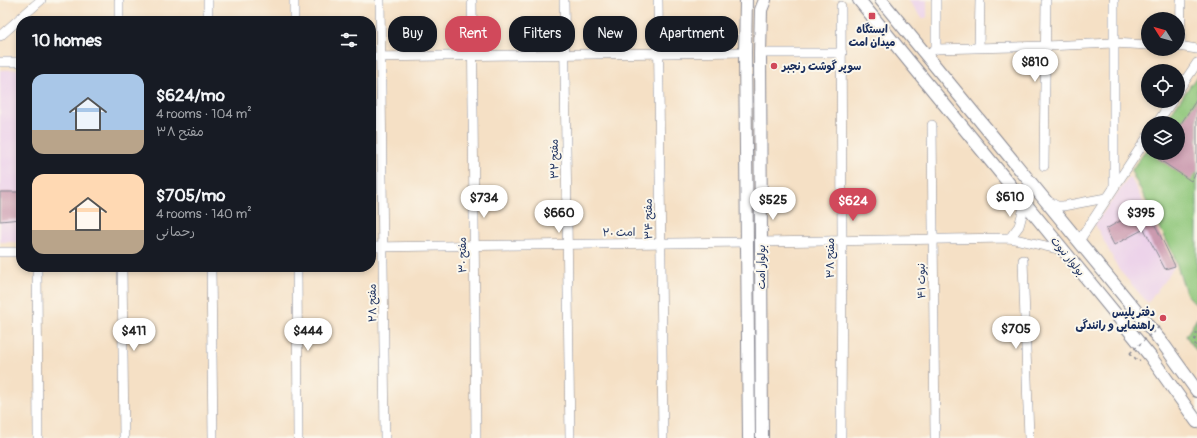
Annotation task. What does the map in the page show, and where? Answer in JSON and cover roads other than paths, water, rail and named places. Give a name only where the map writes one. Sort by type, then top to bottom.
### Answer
[{"type":"main road","name":"بولوار امت","points":[[746,0],[745,52],[749,438]]},
{"type":"main road","name":"بولوار امت","points":[[762,438],[760,53],[761,10],[765,0]]},
{"type":"main road","name":"بولوار نبوت","points":[[859,0],[1150,356],[1197,422]]},
{"type":"main road","name":"بولوار نبوت","points":[[881,0],[931,52],[1046,200],[1164,345],[1197,391]]},
{"type":"street","points":[[119,0],[119,16]]},
{"type":"street","points":[[208,0],[208,16]]},
{"type":"street","points":[[294,0],[294,16]]},
{"type":"street","name":"مفتح ۲۸","points":[[380,0],[385,438]]},
{"type":"street","name":"مفتح ۳۰","points":[[472,0],[476,438]]},
{"type":"street","name":"مفتح ۳۲","points":[[564,0],[570,438]]},
{"type":"street","name":"مفتح ۳۴","points":[[658,0],[663,438]]},
{"type":"street","points":[[936,0],[931,52],[979,48],[1113,42],[1141,44]]},
{"type":"street","points":[[979,48],[980,0]]},
{"type":"street","points":[[1044,166],[1046,0]]},
{"type":"street","points":[[1114,0],[1114,187]]},
{"type":"street","points":[[1180,12],[1181,0]]},
{"type":"street","points":[[22,16],[38,1]]},
{"type":"street","name":"مفتح ۳۸","points":[[841,6],[841,438]]},
{"type":"street","points":[[0,36],[16,21]]},
{"type":"street","points":[[1185,47],[1197,49]]},
{"type":"street","points":[[376,58],[745,52]]},
{"type":"street","points":[[760,53],[842,53]]},
{"type":"street","points":[[0,62],[16,62]]},
{"type":"street","points":[[1185,81],[1197,63]]},
{"type":"street","name":"نبوت ۴۱","points":[[932,125],[935,438]]},
{"type":"street","points":[[1079,241],[1141,146]]},
{"type":"street","points":[[1046,200],[1057,206],[1064,206],[1106,198]]},
{"type":"street","points":[[1010,238],[1019,226],[1025,204]]},
{"type":"street","points":[[761,242],[1010,238],[1063,250]]},
{"type":"street","name":"امت ۲۰","points":[[376,247],[747,242]]},
{"type":"street","points":[[0,252],[16,252]]},
{"type":"street","points":[[1023,260],[1029,438]]},
{"type":"street","points":[[37,272],[38,438]]},
{"type":"street","points":[[122,272],[124,438]]},
{"type":"street","points":[[211,272],[213,438]]},
{"type":"street","points":[[297,272],[298,438]]},
{"type":"place","name":"ایستگاه میدان امت","points":[[872,16]]},
{"type":"place","name":"سوپر گوشت رنجبر","points":[[774,66]]},
{"type":"place","name":"دفتر پلیس راهنمایی و رانندگی","points":[[1163,318]]}]
